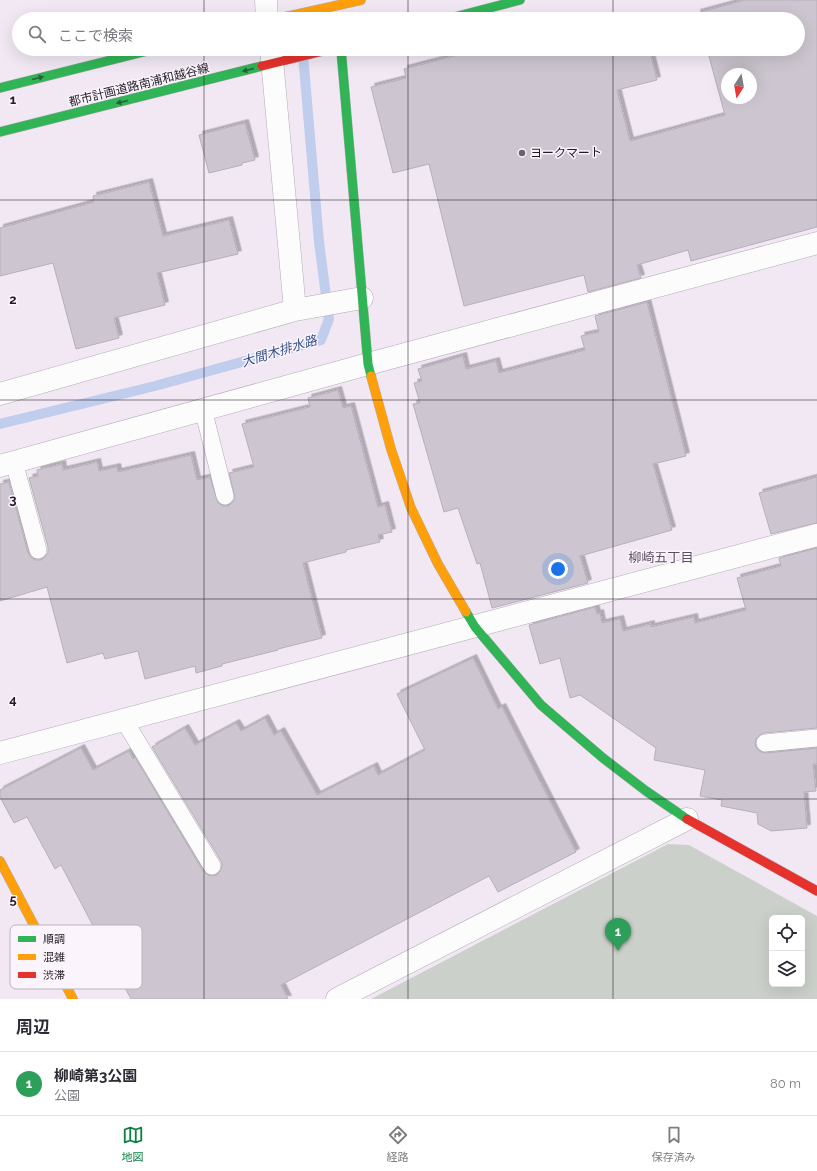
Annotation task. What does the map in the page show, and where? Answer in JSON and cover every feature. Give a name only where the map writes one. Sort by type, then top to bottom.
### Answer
[{"type":"street","points":[[266,0],[273,12]]},
{"type":"street","points":[[306,12],[361,0]]},
{"type":"street","points":[[474,12],[520,0]]},
{"type":"street","points":[[0,88],[127,56]]},
{"type":"street","name":"都市計画道路南浦和越谷線","points":[[0,132],[276,58],[289,56]]},
{"type":"street","points":[[342,56],[368,364],[391,449],[412,508],[438,564],[475,627],[541,705],[603,758],[646,791],[687,819],[817,892]]},
{"type":"street","points":[[276,58],[295,310]]},
{"type":"street","points":[[7,464],[817,242]]},
{"type":"street","points":[[0,394],[295,310],[362,298]]},
{"type":"street","points":[[0,753],[817,535]]},
{"type":"street","points":[[337,999],[687,819]]},
{"type":"street","points":[[0,861],[33,925]]},
{"type":"street","points":[[67,989],[72,999]]},
{"type":"lane","points":[[204,409],[225,496]]},
{"type":"lane","points":[[7,464],[38,550]]},
{"type":"lane","points":[[124,720],[212,866]]},
{"type":"lane","points":[[765,743],[817,738]]},
{"type":"shaded area","points":[[668,844],[689,845],[817,916],[817,999],[371,999]]},
{"type":"building","points":[[745,0],[817,0],[817,227],[691,261],[688,250],[637,265],[641,278],[588,292],[584,275],[464,306],[429,164],[393,173],[371,87],[406,78],[404,69],[454,56],[651,56],[657,80],[617,90],[630,141],[725,115],[722,104],[757,104],[757,68],[721,68],[721,100],[709,56],[805,56],[805,12],[701,12]]},
{"type":"building","points":[[245,123],[255,160],[242,163],[242,165],[209,173],[199,135]]},
{"type":"building","points":[[149,182],[163,236],[229,220],[238,254],[157,273],[165,305],[114,318],[119,338],[76,349],[53,263],[0,276],[0,228],[94,202],[93,196]]},
{"type":"building","points":[[647,302],[686,456],[653,464],[672,530],[580,556],[588,583],[492,608],[480,563],[477,564],[458,508],[444,512],[413,404],[420,403],[414,383],[422,381],[418,369],[463,356],[466,369],[496,361],[499,373],[585,350],[581,336],[599,332],[595,316]]},
{"type":"building","points":[[338,390],[343,408],[351,406],[378,507],[385,505],[392,532],[378,535],[380,542],[346,550],[346,552],[303,563],[322,638],[222,664],[222,666],[196,673],[195,666],[145,679],[138,651],[105,659],[103,653],[67,663],[47,587],[0,601],[0,484],[9,482],[28,553],[35,560],[41,560],[48,553],[48,547],[29,478],[38,476],[37,470],[62,464],[63,470],[97,462],[99,471],[117,467],[118,472],[191,455],[197,480],[210,477],[218,503],[223,506],[228,506],[235,498],[229,473],[254,467],[242,424],[310,407],[308,398]]},
{"type":"building","points":[[817,477],[817,523],[771,534],[759,493]]},
{"type":"building","points":[[817,548],[817,728],[764,733],[756,739],[755,744],[757,749],[766,753],[817,748],[817,764],[813,764],[816,791],[804,792],[807,828],[771,831],[758,824],[757,813],[721,806],[722,800],[700,796],[705,770],[654,760],[656,748],[580,695],[570,698],[560,658],[540,664],[529,625],[595,607],[597,614],[600,613],[602,623],[620,619],[623,631],[651,624],[651,627],[694,617],[695,623],[746,610],[737,578],[781,566],[779,558]]},
{"type":"building","points":[[473,658],[498,709],[502,707],[576,852],[498,892],[489,876],[281,985],[288,999],[131,999],[126,989],[142,989],[142,925],[93,925],[61,865],[55,869],[27,817],[14,823],[0,797],[0,790],[81,748],[93,770],[129,751],[133,759],[135,757],[203,871],[208,875],[217,875],[221,870],[221,861],[152,747],[185,728],[195,745],[236,723],[241,731],[265,718],[274,735],[281,731],[317,795],[374,766],[378,775],[425,750],[397,694]]},
{"type":"waterway","name":"大間木排水路","points":[[0,424],[155,386],[321,340],[329,319],[319,242],[303,56]]},
{"type":"traffic: fast","points":[[474,12],[520,0]]},
{"type":"traffic: fast","points":[[0,88],[127,56]]},
{"type":"traffic: fast","points":[[342,56],[368,364],[371,376]]},
{"type":"traffic: fast","points":[[0,132],[262,66]]},
{"type":"traffic: fast","points":[[466,612],[475,627],[541,705],[603,758],[646,791],[687,819]]},
{"type":"traffic: slow","points":[[307,12],[361,0]]},
{"type":"traffic: slow","points":[[371,376],[391,449],[411,508],[438,564],[466,612]]},
{"type":"traffic: slow","points":[[0,861],[34,925]]},
{"type":"traffic: slow","points":[[68,989],[73,999]]},
{"type":"traffic: jam","points":[[262,66],[303,56]]},
{"type":"traffic: jam","points":[[687,819],[817,891]]},
{"type":"place","name":"ヨークマート","points":[[522,153]]},
{"type":"place","name":"柳崎第3公園","points":[[618,951]]},
{"type":"district","name":"柳崎五丁目","points":[[661,557]]}]
